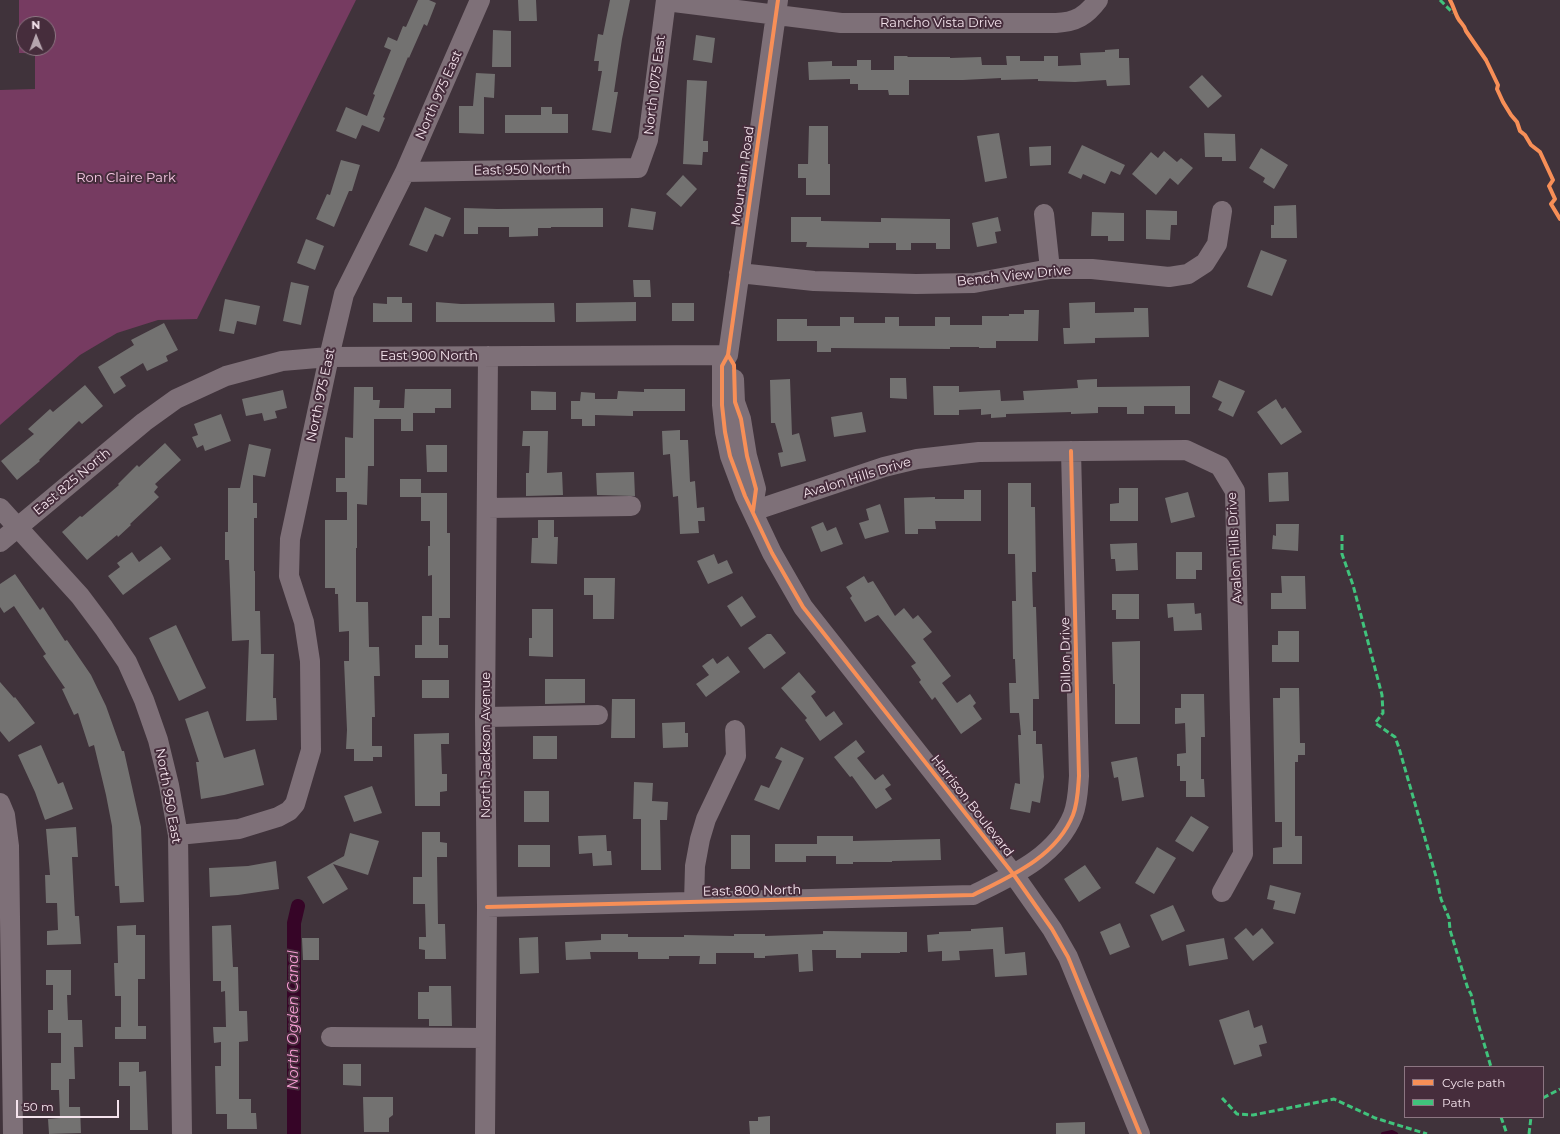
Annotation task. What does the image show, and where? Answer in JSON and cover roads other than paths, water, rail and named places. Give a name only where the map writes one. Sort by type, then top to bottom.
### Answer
[{"type":"street","name":"North 975 East","points":[[178,835],[239,829],[278,817],[289,811],[295,804],[312,750],[310,661],[304,622],[289,576],[290,539],[329,357],[344,294],[405,172],[480,0]]},
{"type":"street","name":"Rancho Vista Drive","points":[[666,0],[777,8],[841,23],[1056,23],[1068,22],[1082,17],[1098,0]]},
{"type":"street","name":"North 1075 East","points":[[638,168],[648,140],[666,0]]},
{"type":"street","name":"Mountain Road","points":[[753,511],[756,489],[747,456],[741,419],[735,402],[734,365],[728,355],[777,8]]},
{"type":"street","name":"East 950 North","points":[[405,172],[638,168]]},
{"type":"street","name":"Bench View Drive","points":[[739,273],[822,282],[916,284],[974,283],[1050,269],[1092,269],[1169,277],[1188,274],[1205,263],[1217,244],[1222,211]]},
{"type":"street","points":[[1044,214],[1050,269]]},
{"type":"street","name":"East 900 North","points":[[144,422],[176,399],[226,376],[282,361],[329,357],[728,355]]},
{"type":"street","name":"North Jackson Avenue","points":[[485,1134],[487,907],[485,717],[488,356]]},
{"type":"street","name":"East 825 North","points":[[0,542],[144,422]]},
{"type":"street","name":"Avalon Hills Drive","points":[[753,511],[884,467],[918,459],[979,452],[1186,450],[1220,466],[1235,491],[1244,854],[1222,892]]},
{"type":"street","name":"Dillon Drive","points":[[1014,875],[1049,850],[1065,831],[1073,814],[1077,796],[1079,776],[1071,451]]},
{"type":"street","points":[[487,508],[631,506]]},
{"type":"street","name":"North 950 East","points":[[0,508],[80,596],[104,628],[127,662],[144,700],[158,740],[169,785],[178,835],[182,1134]]},
{"type":"street","name":"Harrison Boulevard","points":[[753,511],[772,553],[803,606],[1014,875],[1052,929],[1068,957],[1140,1134]]},
{"type":"street","points":[[485,717],[598,715]]},
{"type":"street","points":[[694,902],[695,866],[700,839],[706,819],[736,756],[735,730]]},
{"type":"street","points":[[0,803],[5,815],[9,846],[5,989],[12,1134]]},
{"type":"street","name":"East 800 North","points":[[487,907],[973,895],[1014,875]]},
{"type":"street","points":[[331,1037],[485,1038]]},
{"type":"waterway","name":"North Ogden Canal","points":[[294,1134],[294,923],[298,906]]},
{"type":"waterway","points":[[1383,1134],[1392,1132],[1396,1134]]},
{"type":"park label","name":"Ron Claire Park","points":[[126,178]]}]
